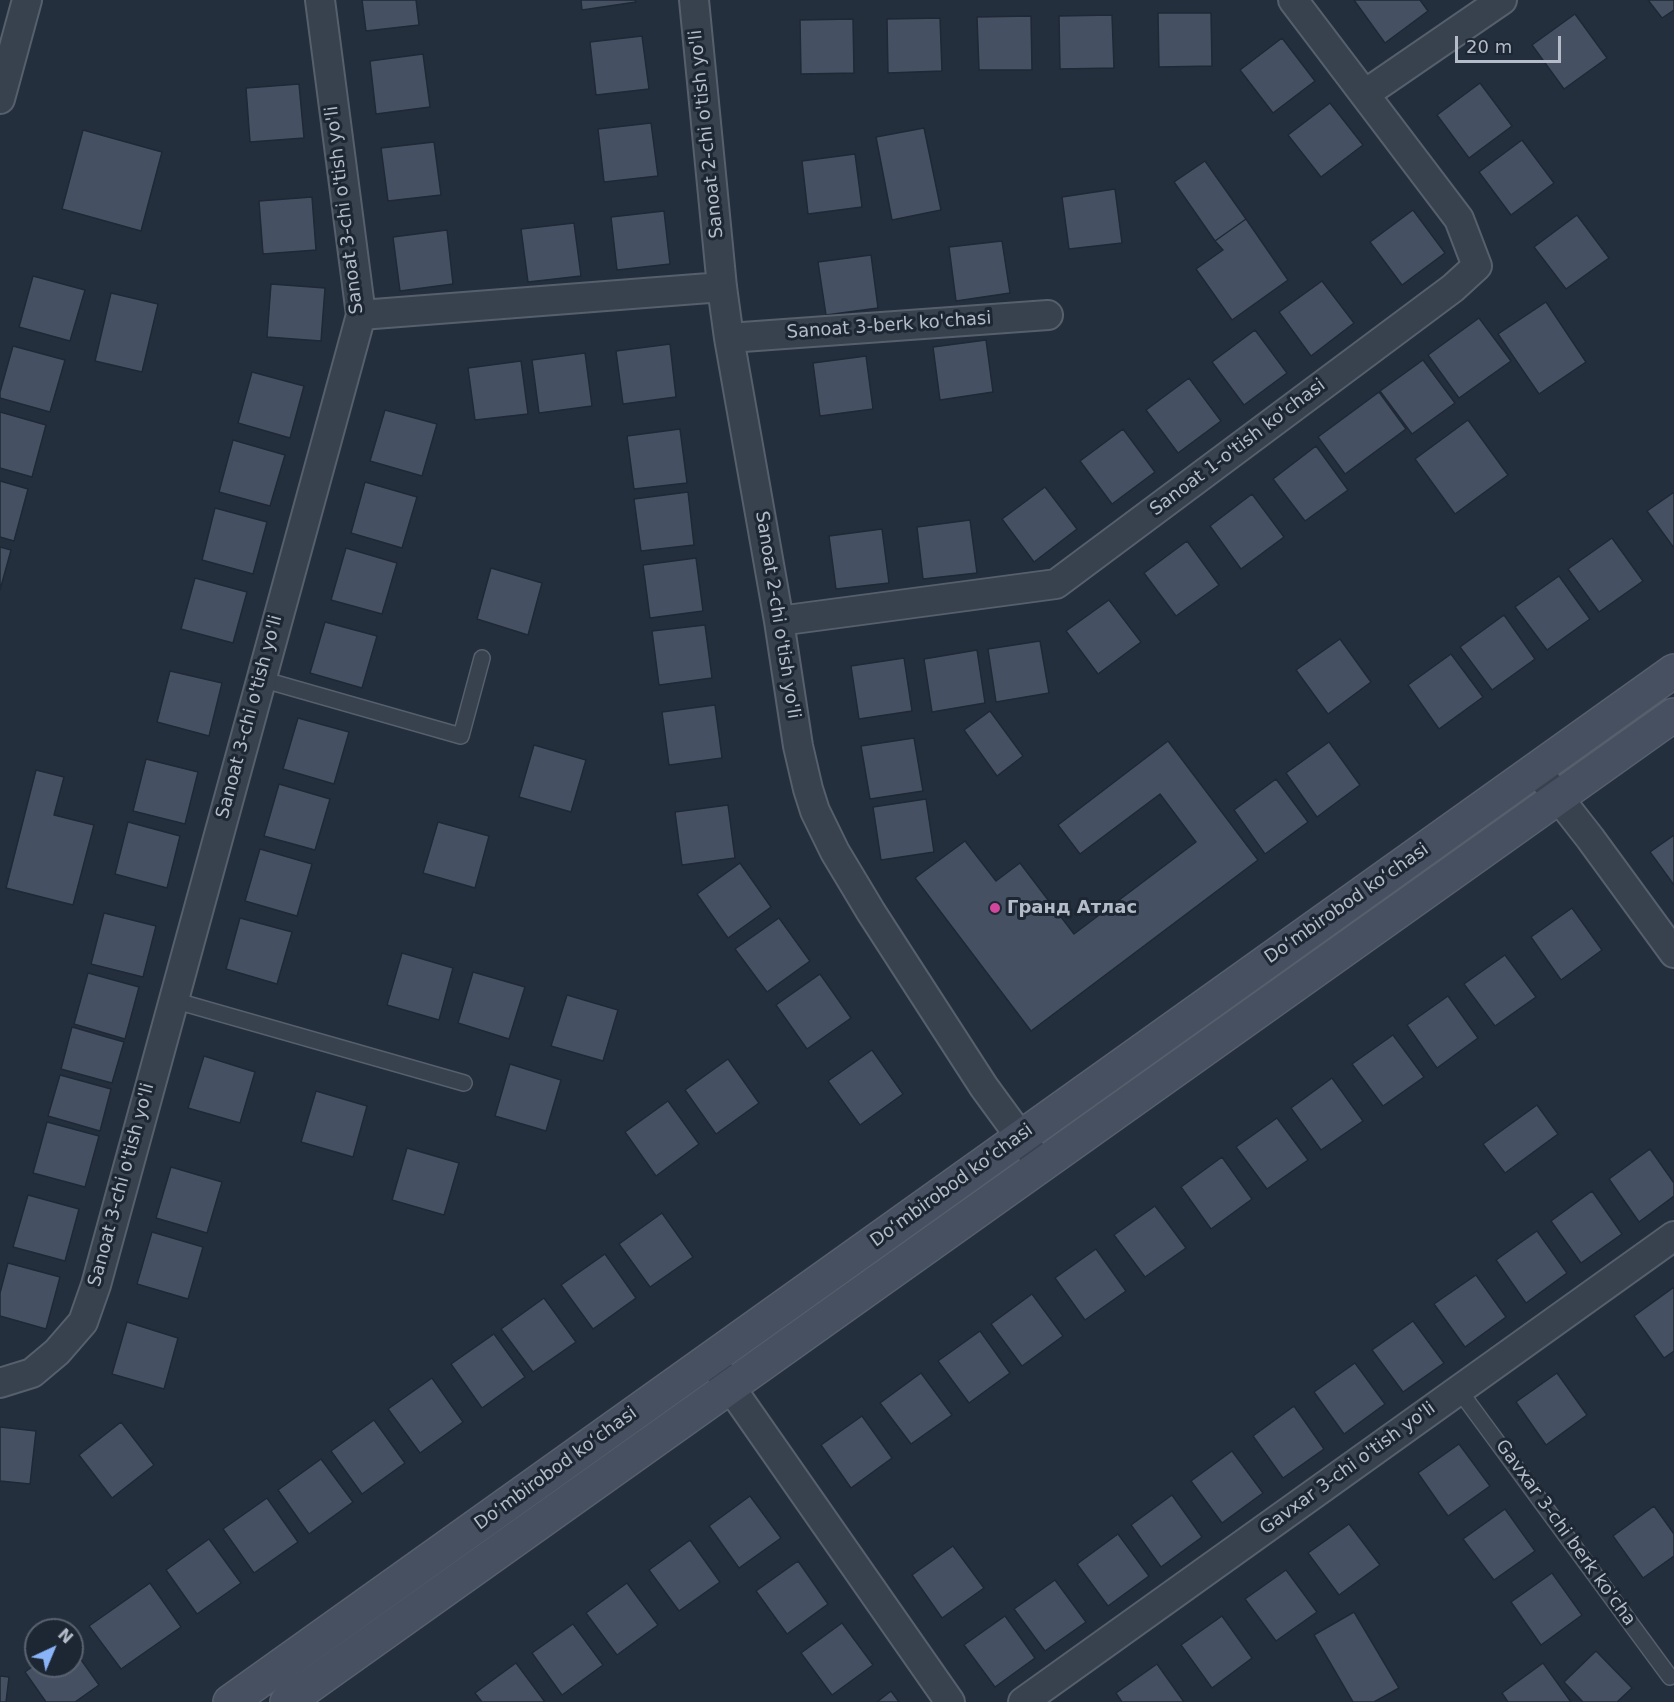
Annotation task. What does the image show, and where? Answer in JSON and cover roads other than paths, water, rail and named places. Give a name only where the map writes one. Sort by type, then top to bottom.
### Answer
[{"type":"main road","name":"Doʻmbirobod koʻchasi","points":[[230,1702],[1674,671]]},
{"type":"main road","name":"Doʻmbirobod koʻchasi","points":[[287,1702],[1674,715]]},
{"type":"street","points":[[0,99],[27,0]]},
{"type":"street","name":"Sanoat 3-chi o'tish yo'li","points":[[0,1383],[32,1373],[57,1352],[82,1322],[96,1285],[360,315],[320,0]]},
{"type":"street","name":"Sanoat 2-chi o'tish yo'li","points":[[694,0],[729,338],[779,621],[798,746],[808,789],[835,852],[984,1087],[1041,1165]]},
{"type":"street","name":"Sanoat 1-o'tish ko'chasi","points":[[779,621],[1056,584],[1453,288],[1477,266],[1459,219],[1293,0]]},
{"type":"street","points":[[1365,94],[1502,0]]},
{"type":"street","points":[[360,315],[722,286]]},
{"type":"street","name":"Sanoat 3-berk ko'chasi","points":[[729,338],[1048,315]]},
{"type":"street","points":[[1536,769],[1590,838],[1674,953]]},
{"type":"street","name":"Gavxar 3-chi o'tish yo'li","points":[[1023,1702],[1674,1236]]},
{"type":"street","points":[[711,1359],[950,1702]]},
{"type":"lane","points":[[261,679],[461,736],[482,658]]},
{"type":"lane","points":[[173,1000],[464,1083]]},
{"type":"lane","name":"Gavxar 3-chi berk ko'cha","points":[[1459,1390],[1670,1677]]},
{"type":"place","name":"Гранд Атлас","points":[[995,908]]}]
